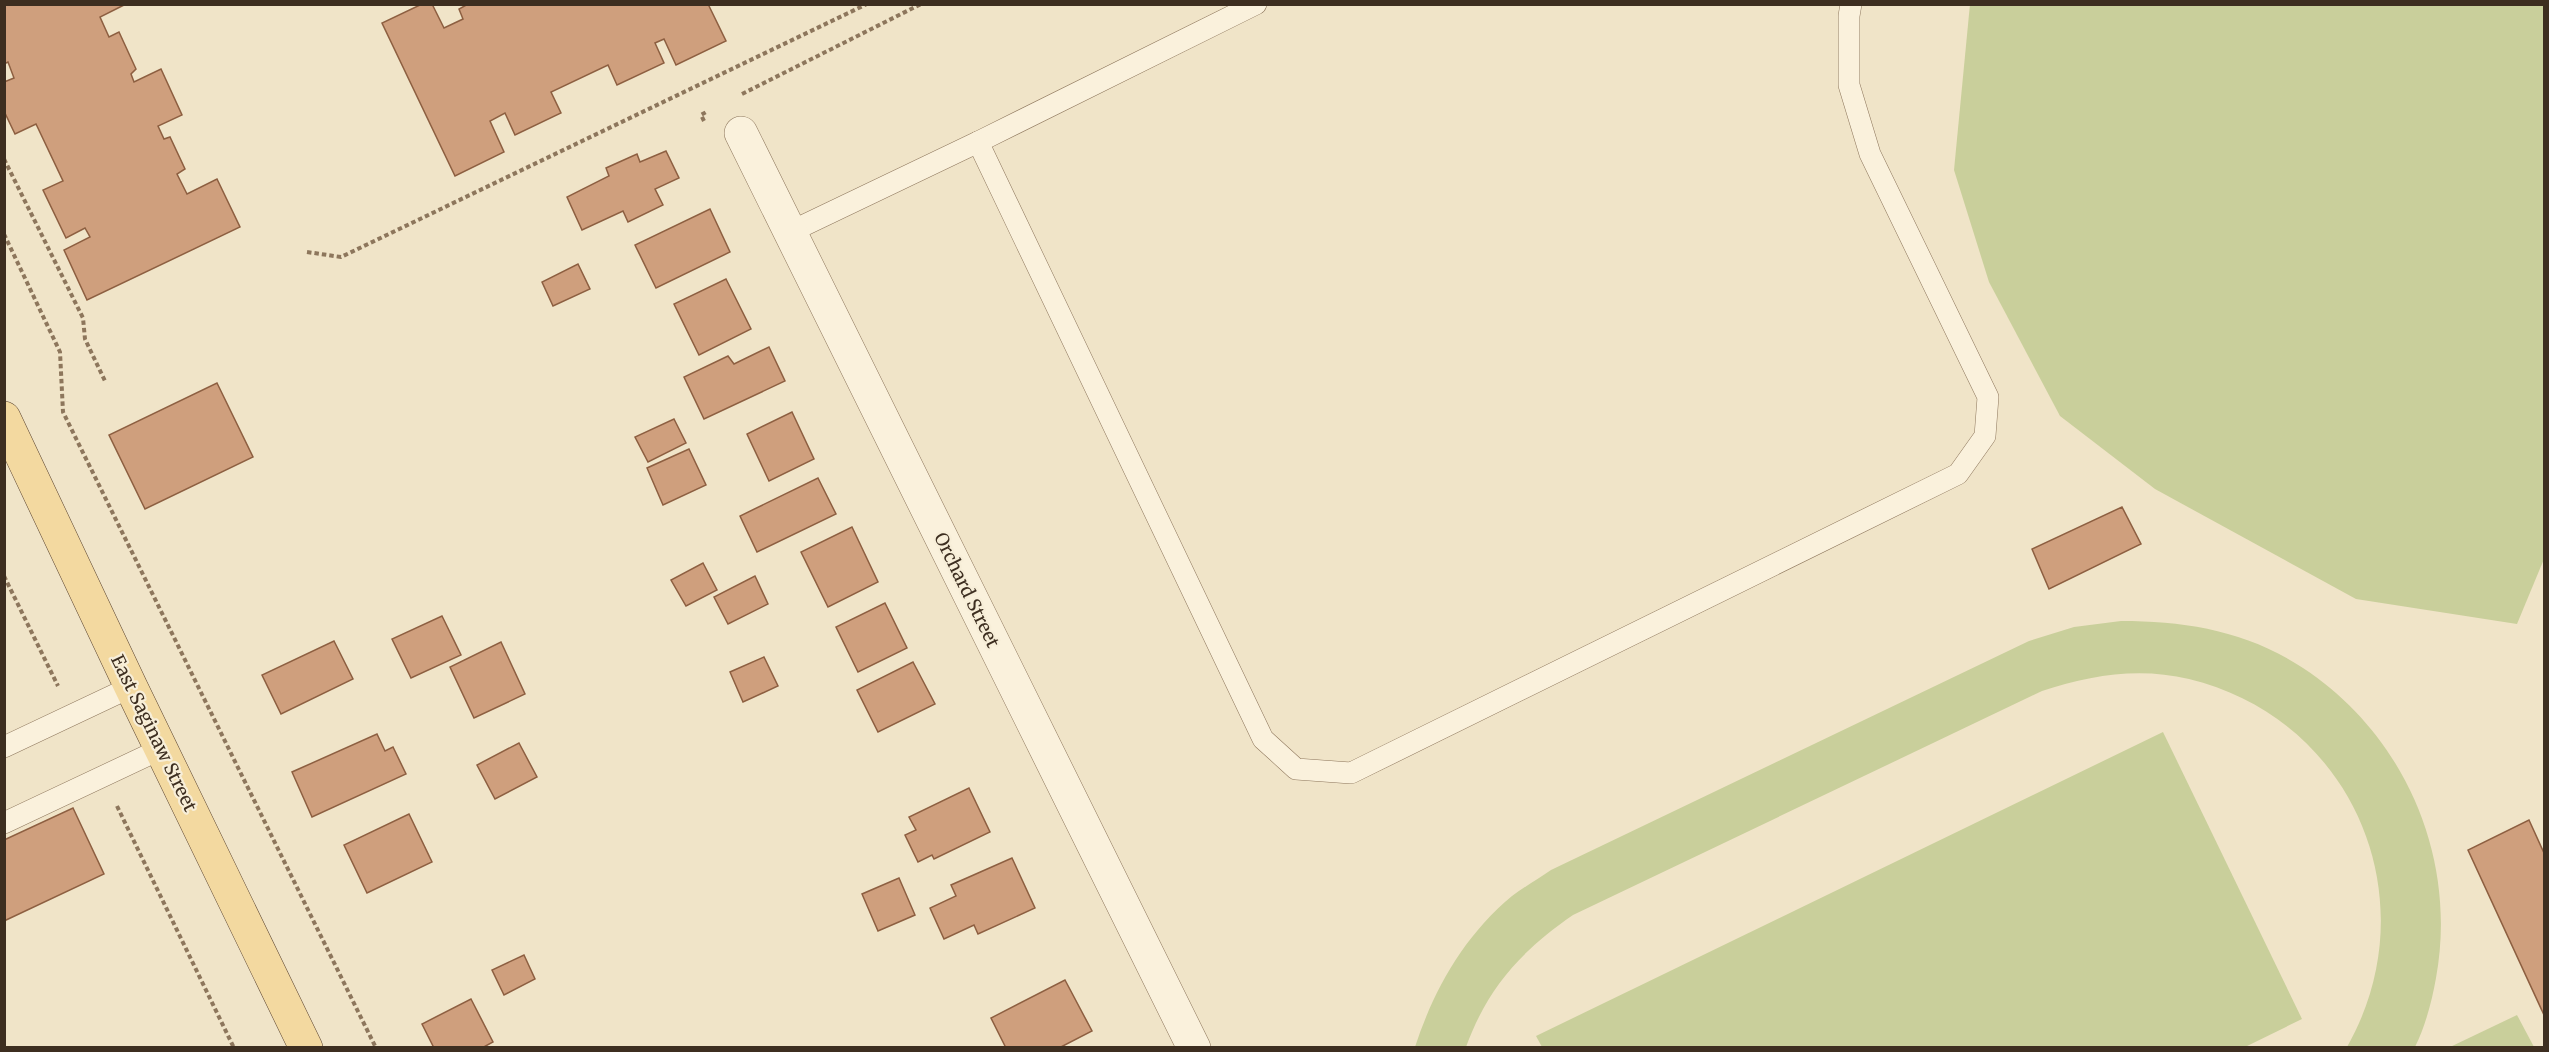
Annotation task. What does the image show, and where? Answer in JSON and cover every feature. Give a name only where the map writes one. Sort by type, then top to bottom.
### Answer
[{"type":"main road","name":"East Saginaw Street","points":[[4,418],[131,687],[306,1047]]},
{"type":"street","name":"Orchard Street","points":[[741,133],[1194,1047]]},
{"type":"lane","points":[[790,232],[1256,4]]},
{"type":"lane","points":[[978,142],[1263,739],[1296,769],[1351,773],[1958,474],[1985,436],[1988,397],[1870,154],[1850,85],[1849,16],[1851,4]]},
{"type":"lane","points":[[4,747],[131,687]]},
{"type":"lane","points":[[4,823],[162,749]]},
{"type":"path","points":[[307,252],[341,257],[867,4]]},
{"type":"path","points":[[4,159],[83,318],[85,339],[105,381]]},
{"type":"path","points":[[4,234],[60,352],[63,412],[376,1047]]},
{"type":"path","points":[[4,576],[72,715]]},
{"type":"path","points":[[102,776],[234,1047]]},
{"type":"green space","points":[[1970,4],[2544,5],[2544,559],[2517,624],[2356,599],[2155,489],[2060,416],[1989,282],[1954,170]]},
{"type":"green space","points":[[2121,621],[2192,626],[2238,637],[2282,655],[2339,696],[2370,728],[2396,764],[2416,803],[2430,845],[2439,888],[2441,933],[2436,978],[2428,1014],[2415,1047],[2347,1047],[2371,991],[2381,934],[2377,877],[2361,823],[2333,775],[2295,733],[2247,700],[2189,679],[2170,675],[2133,673],[2096,677],[2042,691],[1573,915],[1537,942],[1508,972],[1485,1006],[1466,1047],[1415,1047],[1441,984],[1465,946],[1479,928],[1512,896],[1551,870],[2029,641],[2074,627]]},
{"type":"green space","points":[[2163,732],[2302,1019],[2243,1048],[1542,1047],[1536,1036]]},
{"type":"green space","points":[[2517,1015],[2534,1047],[2450,1047]]},
{"type":"building","points":[[4,4],[126,4],[100,17],[109,37],[119,32],[136,69],[131,74],[134,82],[161,69],[182,115],[158,126],[164,139],[170,137],[185,169],[177,174],[187,194],[217,179],[240,227],[87,300],[64,250],[90,237],[85,228],[66,238],[43,190],[63,181],[36,124],[15,134],[4,111],[4,82],[14,78],[8,62],[4,64]]},
{"type":"building","points":[[422,4],[432,4],[444,28],[463,19],[459,9],[468,4],[708,4],[726,41],[676,65],[664,39],[655,43],[664,63],[617,85],[608,65],[551,92],[561,113],[515,135],[505,113],[490,121],[504,152],[455,176],[382,23]]},
{"type":"building","points":[[666,151],[679,178],[655,189],[663,205],[628,222],[623,211],[582,230],[567,197],[609,176],[606,168],[637,154],[640,162]]},
{"type":"building","points":[[710,209],[730,252],[656,288],[635,245]]},
{"type":"building","points":[[578,264],[590,289],[553,306],[542,282]]},
{"type":"building","points":[[726,279],[751,329],[699,355],[674,304]]},
{"type":"building","points":[[769,347],[785,381],[704,419],[684,377],[728,356],[734,364]]},
{"type":"building","points":[[217,383],[253,457],[145,509],[109,435]]},
{"type":"building","points":[[792,412],[814,459],[769,481],[747,434]]},
{"type":"building","points":[[674,419],[686,443],[648,462],[635,437]]},
{"type":"building","points":[[689,449],[706,485],[663,505],[647,468]]},
{"type":"building","points":[[818,478],[836,514],[757,552],[740,516]]},
{"type":"building","points":[[2122,507],[2141,544],[2049,589],[2032,549]]},
{"type":"building","points":[[852,527],[878,582],[828,607],[801,552]]},
{"type":"building","points":[[703,563],[717,590],[686,606],[671,580]]},
{"type":"building","points":[[755,576],[768,604],[728,624],[714,597]]},
{"type":"building","points":[[885,603],[907,648],[858,672],[836,627]]},
{"type":"building","points":[[442,616],[461,655],[411,678],[392,639]]},
{"type":"building","points":[[334,641],[353,679],[281,714],[262,675]]},
{"type":"building","points":[[501,642],[525,694],[474,718],[450,667]]},
{"type":"building","points":[[764,657],[778,686],[743,702],[730,672]]},
{"type":"building","points":[[913,662],[935,704],[878,732],[857,690]]},
{"type":"building","points":[[377,734],[385,751],[393,747],[406,774],[312,817],[292,772]]},
{"type":"building","points":[[519,743],[537,777],[495,799],[477,765]]},
{"type":"building","points":[[969,788],[990,832],[934,859],[932,855],[918,862],[905,835],[916,830],[909,817]]},
{"type":"building","points":[[73,808],[104,874],[4,921],[4,840]]},
{"type":"building","points":[[409,814],[432,862],[367,893],[344,845]]},
{"type":"building","points":[[2529,820],[2544,853],[2544,1015],[2468,850]]},
{"type":"building","points":[[1012,858],[1035,908],[978,934],[974,925],[944,939],[930,908],[956,896],[951,885]]},
{"type":"building","points":[[899,878],[915,915],[878,931],[862,894]]},
{"type":"building","points":[[524,955],[535,979],[504,995],[492,970]]},
{"type":"building","points":[[1065,980],[1092,1031],[1059,1048],[1006,1048],[991,1018]]},
{"type":"building","points":[[471,999],[493,1042],[482,1048],[434,1048],[422,1024]]}]
